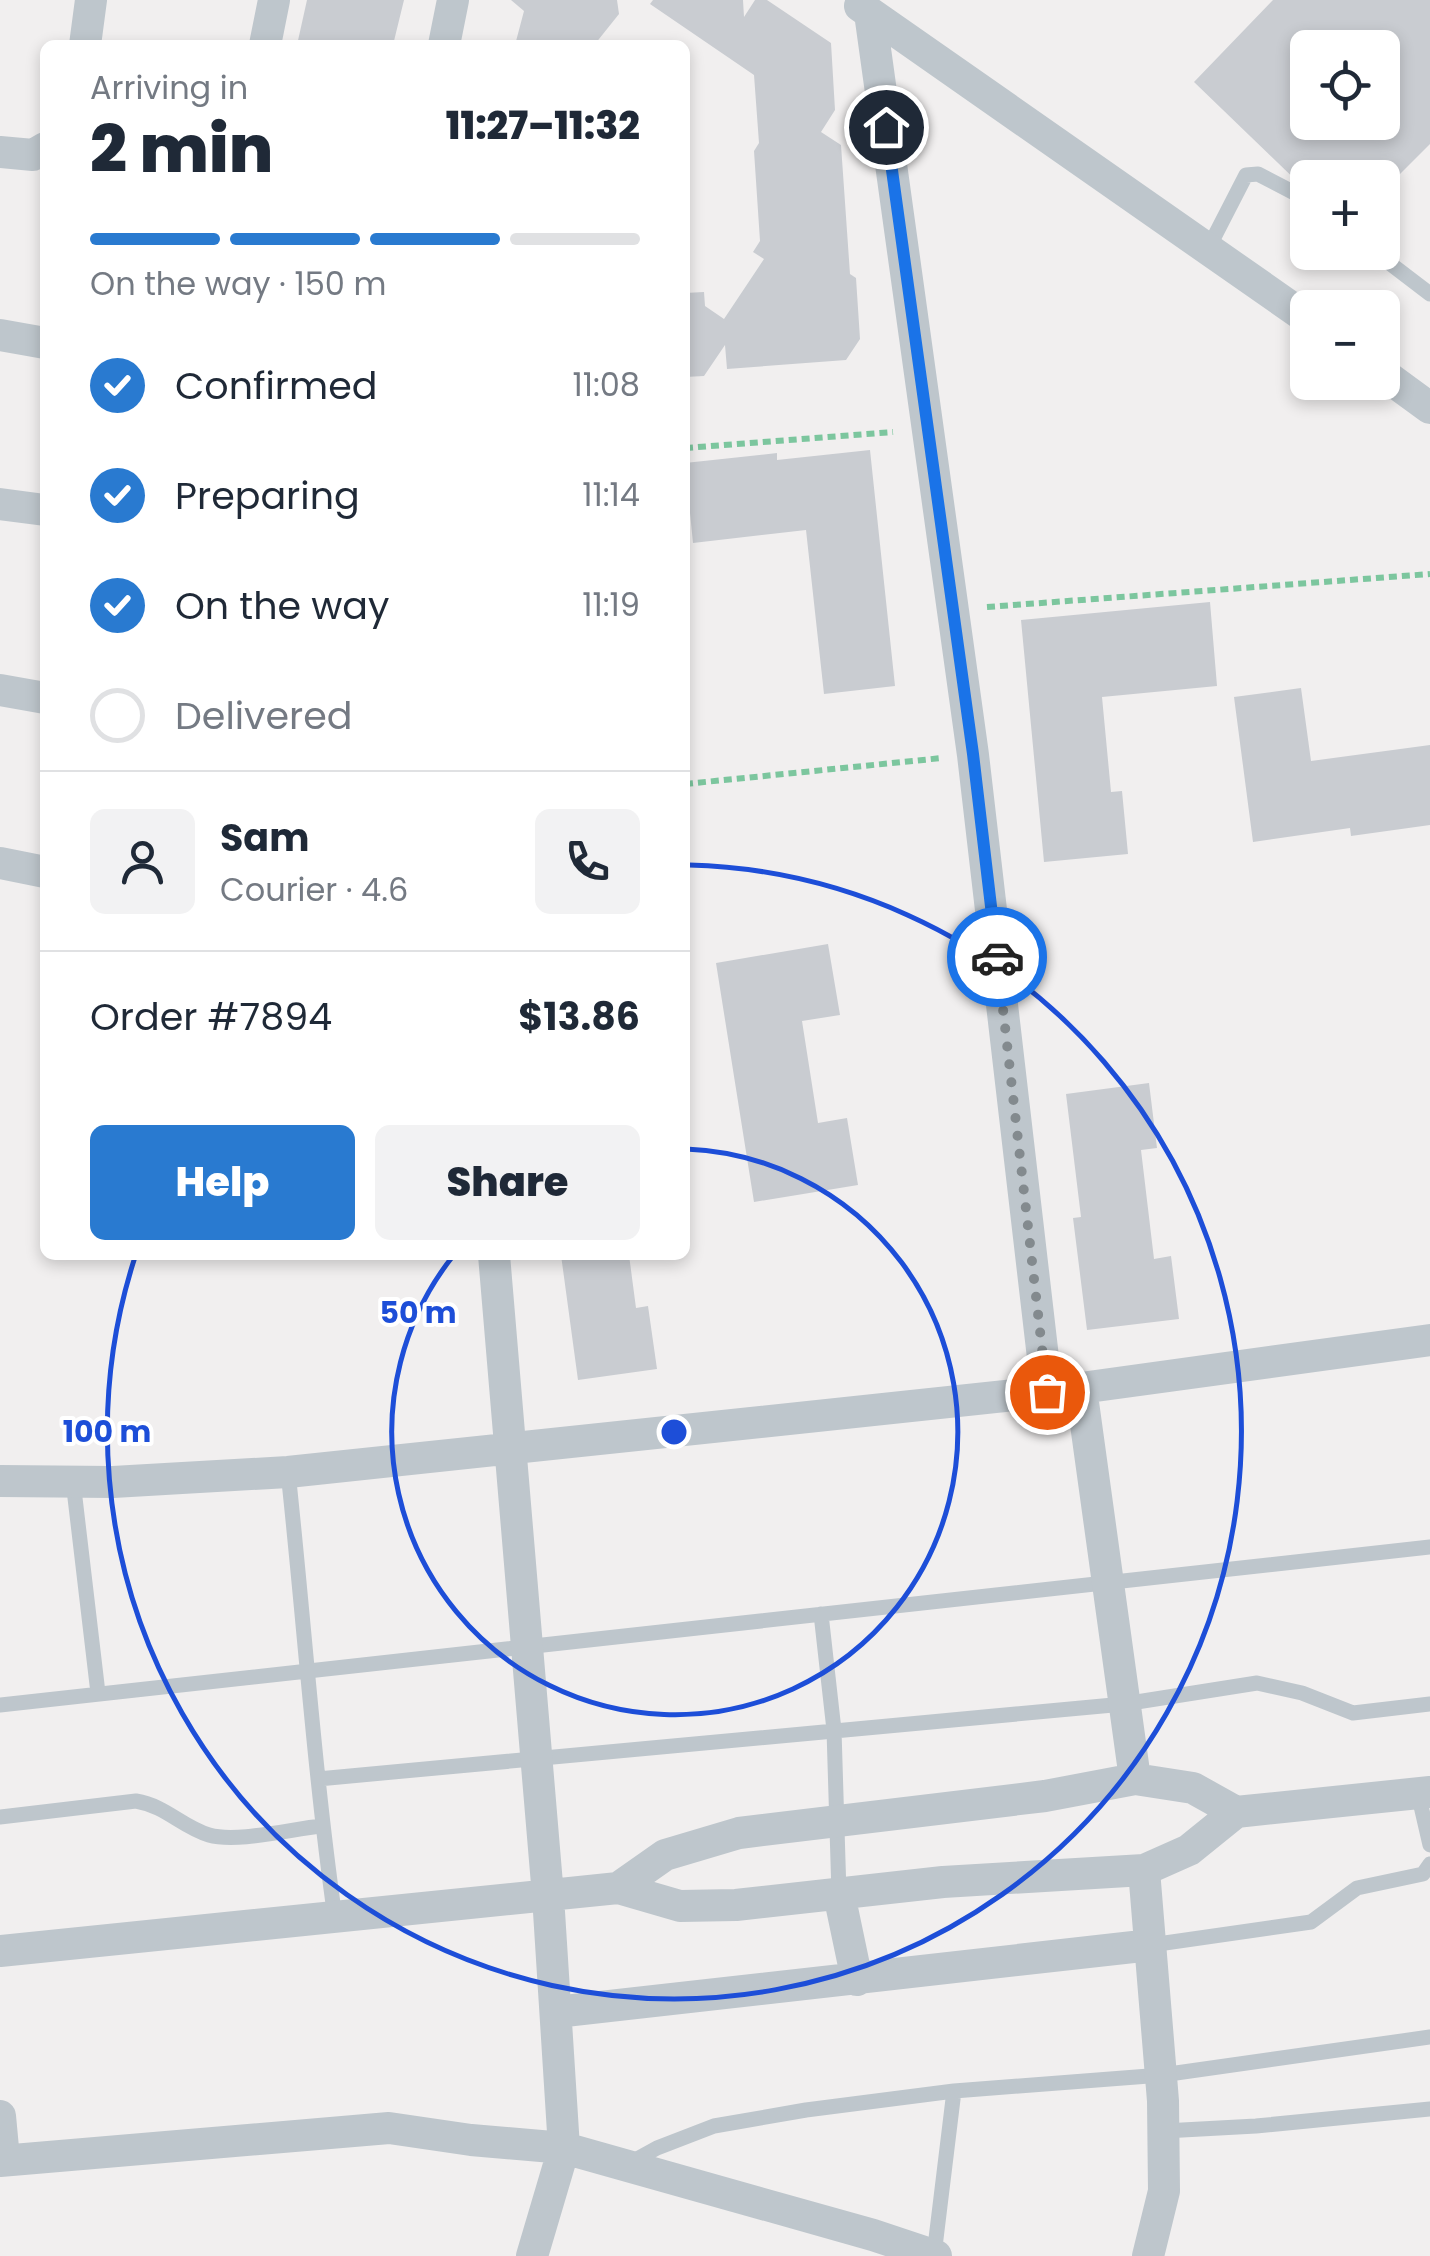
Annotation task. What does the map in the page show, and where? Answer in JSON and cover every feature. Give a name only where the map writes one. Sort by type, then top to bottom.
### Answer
[{"type":"street","points":[[87,40],[91,0]]},
{"type":"street","points":[[266,40],[274,0]]},
{"type":"street","points":[[445,40],[453,0]]},
{"type":"street","points":[[861,7],[1290,306]]},
{"type":"street","points":[[861,7],[928,429],[973,754],[1047,1392]]},
{"type":"street","points":[[0,152],[33,155],[40,151]]},
{"type":"street","points":[[0,335],[40,342]]},
{"type":"street","points":[[1400,386],[1430,408]]},
{"type":"street","points":[[0,504],[40,509]]},
{"type":"street","points":[[0,690],[40,697]]},
{"type":"street","points":[[0,864],[40,871]]},
{"type":"street","points":[[494,1260],[548,1896],[564,2148],[532,2256]]},
{"type":"street","points":[[0,1480],[113,1482],[288,1472],[1047,1392],[1430,1340]]},
{"type":"street","points":[[1081,1388],[1134,1779]]},
{"type":"street","points":[[618,1888],[665,1855],[739,1833],[1045,1796],[1134,1779],[1193,1788],[1236,1812]]},
{"type":"street","points":[[0,1951],[618,1888],[680,1906],[736,1905],[942,1882],[1144,1870],[1189,1850],[1236,1812],[1424,1793]]},
{"type":"street","points":[[1144,1870],[1164,2130],[1164,2191],[1148,2256]]},
{"type":"street","points":[[839,1894],[857,1980]]},
{"type":"street","points":[[556,2012],[1151,1945]]},
{"type":"street","points":[[0,2116],[2,2160],[389,2128],[564,2148],[871,2246],[935,2256]]},
{"type":"lane","points":[[1209,247],[1246,175],[1258,174],[1290,191]]},
{"type":"lane","points":[[1399,270],[1430,294]]},
{"type":"lane","points":[[288,1472],[310,1669],[322,1826],[335,1918]]},
{"type":"lane","points":[[73,1481],[98,1693]]},
{"type":"lane","points":[[0,1704],[1430,1548]]},
{"type":"lane","points":[[822,1614],[834,1730],[839,1894]]},
{"type":"lane","points":[[318,1780],[1124,1704],[1257,1683],[1302,1693],[1353,1713],[1430,1704]]},
{"type":"lane","points":[[1424,1793],[1430,1845]]},
{"type":"lane","points":[[0,1817],[136,1801],[157,1805],[206,1834],[223,1837],[322,1826]]},
{"type":"lane","points":[[1151,1945],[1311,1922],[1357,1888],[1422,1874],[1430,1864]]},
{"type":"lane","points":[[626,2165],[714,2126],[806,2110],[954,2091],[1162,2075],[1430,2037]]},
{"type":"lane","points":[[935,2256],[954,2091]]},
{"type":"lane","points":[[1164,2130],[1256,2126],[1430,2109]]},
{"type":"path","points":[[690,448],[928,429]]},
{"type":"path","points":[[953,609],[1430,574]]},
{"type":"path","points":[[690,783],[973,754]]},
{"type":"building","points":[[307,0],[404,0],[394,40],[298,40]]},
{"type":"building","points":[[511,0],[617,0],[619,14],[598,40],[516,40],[524,11]]},
{"type":"building","points":[[653,0],[743,0],[744,17],[755,0],[767,0],[831,43],[835,110],[821,132],[841,145],[850,274],[856,278],[860,339],[846,360],[727,369],[725,345],[704,376],[690,377],[690,293],[704,292],[705,306],[724,319],[764,259],[753,252],[760,241],[754,75],[650,4]]},
{"type":"building","points":[[1273,0],[1430,0],[1430,144],[1400,174],[1400,160],[1290,160],[1290,175],[1194,82]]},
{"type":"building","points":[[870,450],[895,686],[824,694],[806,530],[693,543],[690,462],[777,453],[777,460]]},
{"type":"building","points":[[1210,602],[1217,686],[1102,697],[1111,792],[1122,791],[1128,854],[1044,862],[1021,620]]},
{"type":"building","points":[[1301,688],[1311,761],[1430,745],[1430,825],[1351,836],[1350,828],[1253,842],[1234,697]]},
{"type":"building","points":[[828,944],[840,1015],[802,1021],[818,1123],[847,1118],[858,1185],[754,1202],[716,963]]},
{"type":"building","points":[[1149,1083],[1157,1148],[1141,1150],[1154,1259],[1171,1256],[1179,1319],[1087,1330],[1073,1218],[1081,1217],[1066,1094]]},
{"type":"building","points":[[562,1260],[630,1260],[636,1308],[648,1306],[657,1369],[578,1380]]},
{"type":"way so far","points":[[997,957],[1047,1392]]},
{"type":"route","points":[[886,127],[973,754],[997,957]]}]
